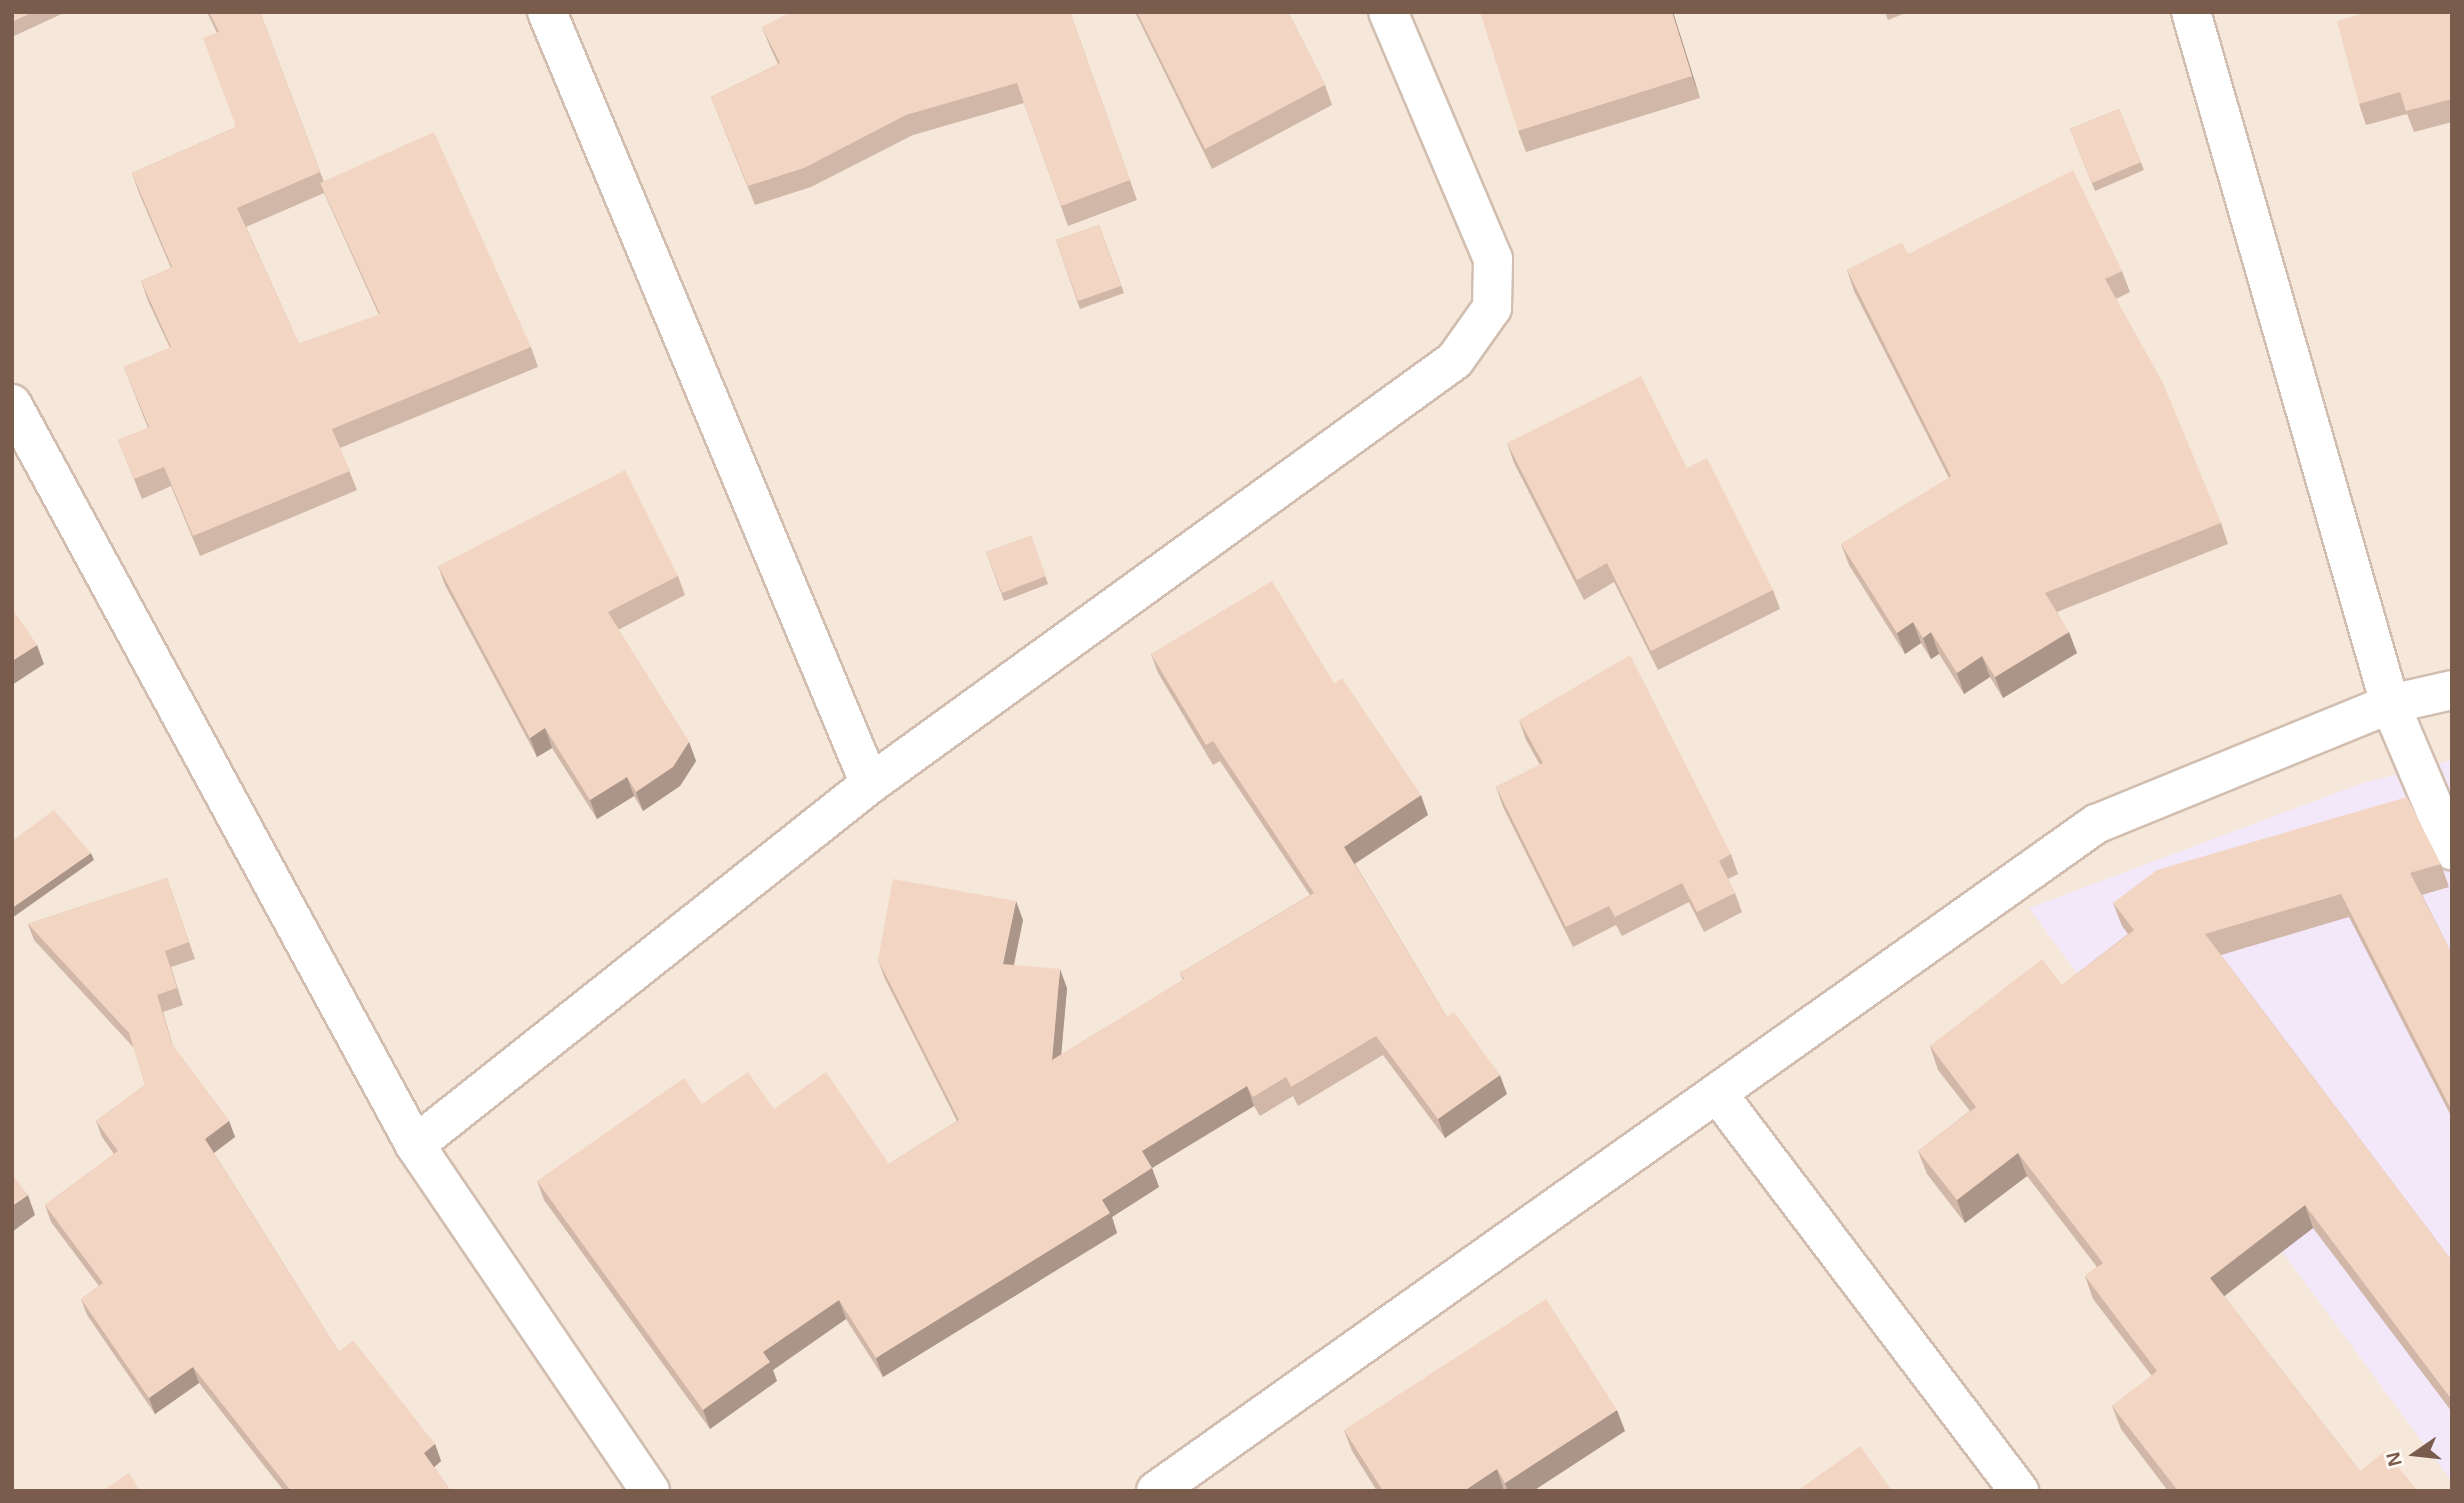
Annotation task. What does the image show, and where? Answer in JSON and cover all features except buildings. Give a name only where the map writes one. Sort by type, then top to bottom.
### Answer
[{"type":"street","points":[[547,12],[870,785]]},
{"type":"street","points":[[415,1145],[870,785],[1455,360],[1492,308],[1493,258],[1388,12]]},
{"type":"street","points":[[2191,12],[2390,704],[2452,850]]},
{"type":"street","points":[[12,404],[415,1145],[650,1491]]},
{"type":"street","points":[[1161,1489],[2096,824],[2390,704],[2452,690]]},
{"type":"street","points":[[1717,1093],[2019,1491]]},
{"type":"shaded area","points":[[12,12],[2452,12],[2452,1491],[12,1491]]},
{"type":"shaded area","points":[[2452,760],[2452,1482],[2029,908],[2363,783]]}]
